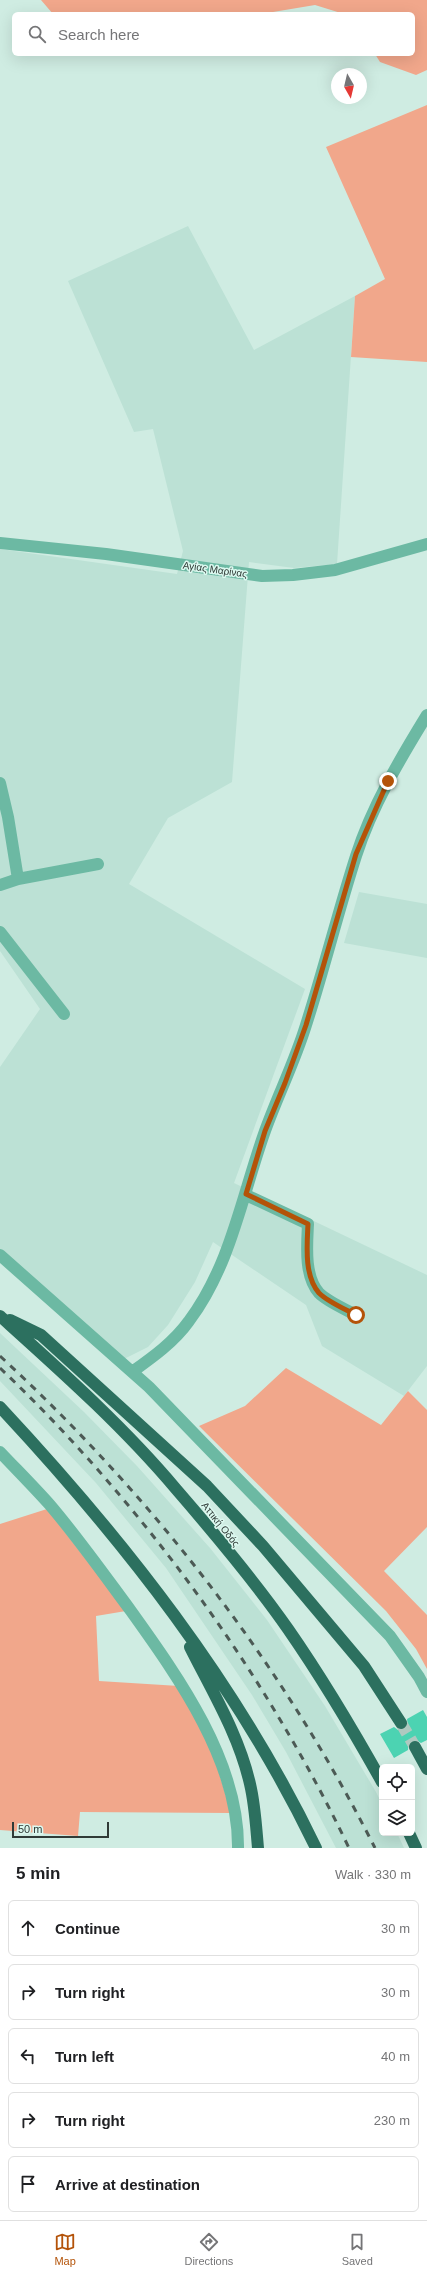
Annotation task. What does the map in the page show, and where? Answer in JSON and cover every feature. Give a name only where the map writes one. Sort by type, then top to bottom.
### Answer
[{"type":"highway","points":[[0,1316],[41,1335],[208,1486],[264,1546],[347,1645],[364,1666],[402,1723]]},
{"type":"highway","name":"Αττική Οδός","points":[[0,1316],[87,1395],[175,1488],[243,1570],[288,1628],[345,1716],[379,1777]]},
{"type":"highway","points":[[0,1407],[52,1462],[113,1534],[171,1608],[223,1684],[266,1754],[316,1848]]},
{"type":"highway","points":[[171,1608],[232,1731],[242,1756],[255,1811],[258,1848]]},
{"type":"highway","points":[[415,1746],[427,1769]]},
{"type":"highway","points":[[410,1836],[416,1848]]},
{"type":"street","name":"Αγίας Μαρίνας","points":[[0,544],[106,554],[262,576],[293,576],[335,570],[427,544]]},
{"type":"street","points":[[132,1372],[161,1351],[189,1321],[210,1286],[227,1248],[246,1194],[265,1131],[285,1083],[306,1025],[356,854],[388,781],[427,715]]},
{"type":"street","points":[[0,783],[8,818],[18,879]]},
{"type":"street","points":[[0,885],[18,879],[98,864]]},
{"type":"street","points":[[0,932],[64,1014]]},
{"type":"street","points":[[246,1194],[308,1224],[308,1258],[312,1279],[320,1293],[356,1315]]},
{"type":"street","points":[[0,1255],[149,1387],[390,1636],[419,1677],[427,1692]]},
{"type":"street","points":[[0,1452],[50,1506],[111,1584],[165,1658],[193,1704],[214,1746],[226,1777],[233,1808],[238,1848]]},
{"type":"shaded area","points":[[41,0],[427,0],[427,70],[416,75],[380,62],[376,56],[415,56],[415,12],[338,12],[315,5],[273,12],[51,12]]},
{"type":"shaded area","points":[[427,105],[427,362],[351,357],[355,296],[385,279],[326,147]]},
{"type":"shaded area","points":[[188,226],[254,350],[355,296],[337,564],[294,568],[249,562],[232,782],[168,818],[129,884],[305,989],[234,1183],[427,1275],[427,1366],[404,1396],[322,1346],[306,1305],[213,1242],[195,1282],[168,1325],[148,1347],[124,1359],[0,1251],[0,1067],[40,1009],[0,951],[0,549],[177,574],[183,551],[153,429],[134,432],[68,281]]},
{"type":"shaded area","points":[[359,892],[427,904],[427,958],[344,943]]},
{"type":"shaded area","points":[[0,1333],[84,1412],[137,1466],[210,1548],[267,1620],[325,1706],[376,1792],[379,1798],[379,1836],[398,1836],[404,1848],[336,1848],[286,1752],[252,1695],[166,1568],[96,1483],[0,1381]]},
{"type":"shaded area","points":[[286,1368],[381,1425],[408,1391],[427,1410],[427,1527],[384,1571],[427,1615],[427,1669],[416,1649],[386,1611],[199,1426],[245,1406]]},
{"type":"shaded area","points":[[47,1509],[126,1611],[96,1616],[99,1681],[179,1686],[214,1756],[231,1813],[80,1812],[78,1836],[0,1830],[0,1524]]},
{"type":"building","points":[[423,1710],[427,1717],[427,1740],[421,1743],[416,1740],[411,1741],[408,1746],[408,1750],[394,1758],[380,1734],[394,1727],[398,1730],[405,1729],[408,1726],[407,1719]]},
{"type":"tunnel","points":[[401,1723],[415,1747]]},
{"type":"railway","points":[[0,1356],[56,1410],[110,1466],[210,1585],[298,1712],[338,1779],[375,1848]]},
{"type":"railway","points":[[0,1368],[52,1420],[102,1475],[150,1532],[196,1592],[239,1654],[279,1718],[316,1782],[349,1848]]},
{"type":"route","points":[[356,1315],[320,1293],[312,1279],[308,1258],[308,1224],[246,1194],[265,1131],[285,1083],[306,1025],[356,854],[388,781]]}]
